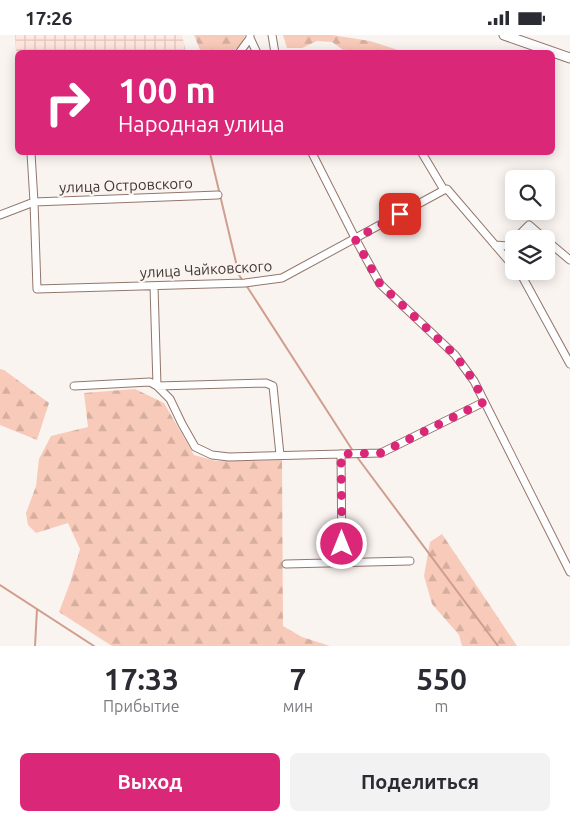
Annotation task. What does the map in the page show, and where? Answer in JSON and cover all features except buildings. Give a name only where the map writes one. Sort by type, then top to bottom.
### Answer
[{"type":"street","points":[[272,35],[275,50]]},
{"type":"street","points":[[504,35],[547,50]]},
{"type":"street","points":[[241,50],[250,36]]},
{"type":"street","points":[[250,36],[255,50]]},
{"type":"street","points":[[555,53],[570,58]]},
{"type":"street","points":[[31,155],[34,202]]},
{"type":"street","points":[[313,155],[380,284],[455,355],[474,381],[570,572]]},
{"type":"street","points":[[423,155],[444,190],[447,189],[505,257]]},
{"type":"street","name":"улица Чайковского","points":[[34,202],[37,289],[154,286],[245,283],[282,278],[444,190]]},
{"type":"street","name":"улица Островского","points":[[0,215],[34,202],[218,195]]},
{"type":"street","points":[[524,230],[529,225],[535,230]]},
{"type":"street","points":[[495,245],[505,246]]},
{"type":"street","points":[[555,247],[570,260]]},
{"type":"street","points":[[524,280],[570,364]]},
{"type":"street","points":[[154,286],[157,386]]},
{"type":"street","points":[[74,386],[150,382],[170,399],[195,447],[212,455],[229,457],[381,453],[484,402]]},
{"type":"street","points":[[157,386],[266,383],[273,386],[280,455]]},
{"type":"street","points":[[341,454],[342,562]]},
{"type":"street","points":[[286,564],[410,561]]},
{"type":"shaded area","points":[[15,35],[182,35],[186,50],[16,50]]},
{"type":"green space","points":[[194,35],[245,35],[238,47],[233,50],[200,50]]},
{"type":"green space","points":[[283,35],[332,35],[370,41],[398,50],[343,50],[332,42],[317,41],[302,48],[287,48]]},
{"type":"green space","points":[[0,369],[49,403],[37,440],[0,425]]},
{"type":"green space","points":[[135,389],[164,403],[194,455],[216,461],[282,460],[283,626],[302,637],[330,646],[112,646],[59,612],[80,549],[68,523],[36,533],[28,525],[26,513],[36,486],[39,459],[51,436],[88,427],[84,393]]},
{"type":"green space","points":[[442,534],[517,646],[462,646],[459,635],[432,604],[424,576],[430,542]]},
{"type":"waterway","points":[[210,155],[239,275],[243,281]]},
{"type":"waterway","points":[[246,285],[353,451]]},
{"type":"waterway","points":[[357,457],[498,646]]},
{"type":"waterway","points":[[0,585],[94,646]]},
{"type":"waterway","points":[[35,646],[37,609]]},
{"type":"route","points":[[342,544],[341,454],[381,453],[484,402],[474,381],[455,355],[380,284],[355,239],[400,214]]}]
